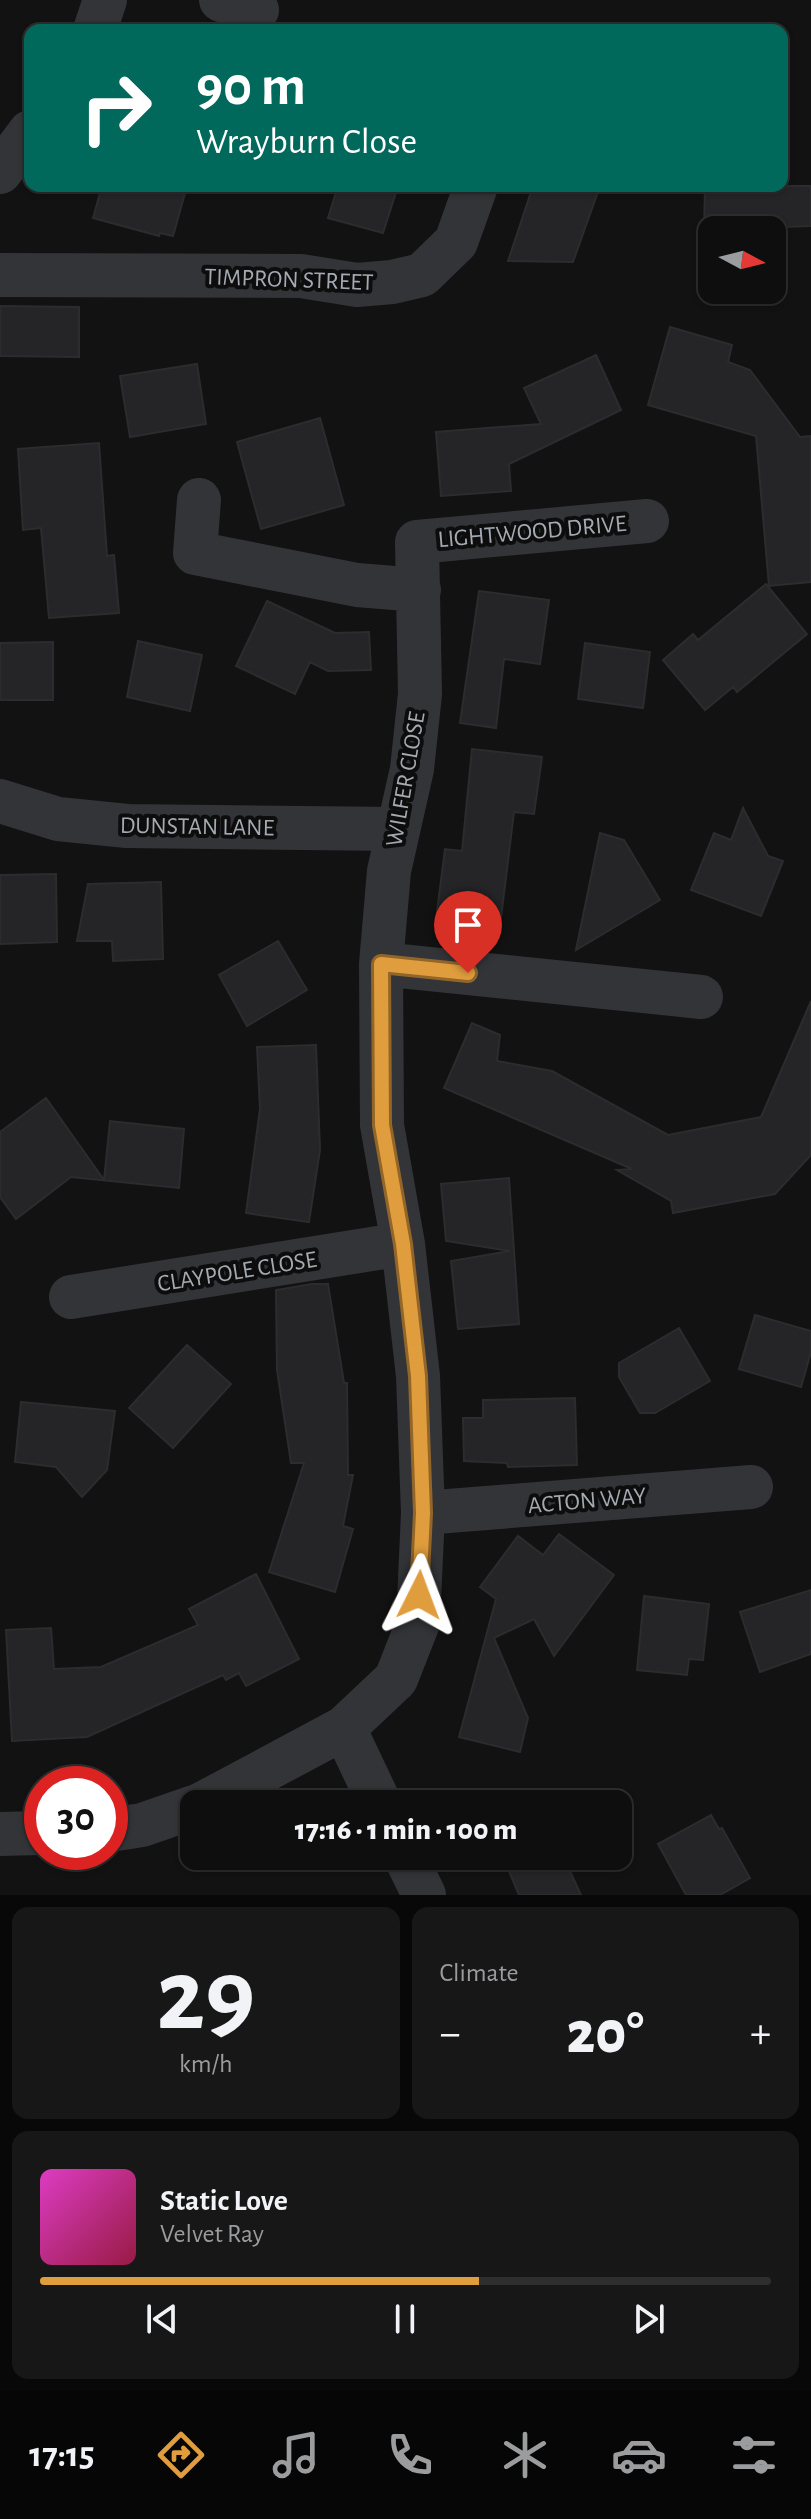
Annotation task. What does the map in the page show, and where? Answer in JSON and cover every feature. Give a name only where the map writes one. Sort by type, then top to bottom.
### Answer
[{"type":"street","points":[[97,24],[105,0]]},
{"type":"street","points":[[0,172],[24,140]]},
{"type":"street","name":"TIMPRON STREET","points":[[0,275],[301,276],[357,285],[392,282],[422,275],[456,242],[474,192]]},
{"type":"street","points":[[199,500],[195,553],[357,585],[419,590]]},
{"type":"street","name":"LIGHTWOOD DRIVE","points":[[417,542],[647,521]]},
{"type":"street","name":"WILFER CLOSE","points":[[228,1790],[344,1728],[396,1679],[418,1623],[423,1513],[418,1376],[403,1244],[382,1125],[381,964],[389,871],[396,829],[412,769],[420,694],[417,542]]},
{"type":"street","name":"DUNSTAN LANE","points":[[0,801],[58,819],[127,826],[396,829]]},
{"type":"street","points":[[381,964],[701,997]]},
{"type":"street","name":"CLAYPOLE CLOSE","points":[[71,1297],[403,1244]]},
{"type":"street","name":"ACTON WAY","points":[[423,1513],[751,1487]]},
{"type":"street","points":[[344,1728],[373,1790]]},
{"type":"street","points":[[128,1827],[180,1812]]},
{"type":"street","points":[[0,1834],[24,1833]]},
{"type":"street","points":[[412,1870],[424,1895]]},
{"type":"building","points":[[788,186],[811,186],[811,226],[786,227],[786,216],[704,216],[705,192],[788,192]]},
{"type":"building","points":[[100,192],[185,192],[173,236],[160,233],[159,236],[93,218]]},
{"type":"building","points":[[336,192],[396,192],[383,233],[328,218]]},
{"type":"building","points":[[531,192],[598,192],[573,262],[508,261]]},
{"type":"building","points":[[0,306],[79,307],[79,357],[0,356]]},
{"type":"building","points":[[670,327],[732,345],[728,362],[750,370],[800,437],[811,436],[811,582],[769,586],[756,436],[648,405]]},
{"type":"building","points":[[596,355],[621,410],[509,464],[511,491],[441,496],[436,432],[541,424],[524,388]]},
{"type":"building","points":[[197,364],[206,424],[130,437],[120,376]]},
{"type":"building","points":[[320,418],[344,505],[261,529],[237,442]]},
{"type":"building","points":[[99,443],[107,556],[114,555],[119,613],[49,618],[41,528],[23,530],[18,449]]},
{"type":"building","points":[[766,584],[807,634],[737,692],[733,687],[705,710],[663,660],[693,634],[698,640]]},
{"type":"building","points":[[479,591],[549,600],[540,664],[504,659],[496,728],[460,723]]},
{"type":"building","points":[[267,601],[335,633],[369,632],[371,670],[328,671],[310,662],[295,694],[236,666]]},
{"type":"building","points":[[138,641],[202,655],[190,711],[127,697]]},
{"type":"building","points":[[53,642],[53,700],[0,700],[0,643]]},
{"type":"building","points":[[585,643],[650,652],[643,708],[578,699]]},
{"type":"building","points":[[472,749],[542,757],[534,814],[514,812],[500,926],[436,919],[445,849],[462,851]]},
{"type":"building","points":[[743,808],[768,856],[783,861],[761,916],[691,890],[714,833],[731,840]]},
{"type":"building","points":[[600,833],[624,840],[660,900],[576,950]]},
{"type":"building","points":[[56,874],[57,942],[0,944],[0,875]]},
{"type":"building","points":[[161,882],[163,959],[113,961],[112,941],[77,941],[88,884]]},
{"type":"building","points":[[278,941],[307,990],[247,1026],[219,975]]},
{"type":"building","points":[[811,1001],[811,1155],[775,1194],[673,1213],[671,1201],[617,1170],[632,1169],[444,1088],[472,1023],[500,1035],[497,1061],[552,1071],[668,1135],[761,1117]]},
{"type":"building","points":[[316,1045],[320,1150],[309,1222],[246,1213],[260,1109],[257,1047]]},
{"type":"building","points":[[46,1098],[104,1180],[110,1121],[184,1129],[179,1188],[71,1177],[16,1219],[0,1197],[0,1132]]},
{"type":"building","points":[[509,1178],[519,1324],[458,1329],[451,1261],[510,1251],[446,1241],[441,1184]]},
{"type":"building","points":[[328,1284],[344,1383],[347,1383],[348,1475],[353,1475],[343,1526],[353,1529],[335,1592],[269,1572],[304,1463],[291,1463],[277,1370],[276,1290]]},
{"type":"building","points":[[755,1315],[811,1331],[811,1352],[801,1387],[739,1369]]},
{"type":"building","points":[[679,1328],[710,1381],[655,1413],[640,1413],[619,1377],[619,1363]]},
{"type":"building","points":[[187,1345],[231,1384],[173,1448],[129,1408]]},
{"type":"building","points":[[575,1398],[577,1465],[508,1467],[507,1463],[464,1461],[463,1418],[483,1418],[483,1400]]},
{"type":"building","points":[[21,1402],[115,1411],[107,1470],[82,1497],[56,1467],[15,1462]]},
{"type":"building","points":[[559,1534],[614,1575],[554,1656],[534,1619],[494,1638],[528,1718],[520,1752],[459,1737],[496,1599],[480,1587],[518,1536],[543,1555]]},
{"type":"building","points":[[256,1574],[299,1659],[246,1686],[239,1673],[226,1680],[223,1675],[87,1737],[12,1741],[6,1630],[51,1628],[54,1669],[101,1667],[198,1625],[189,1609]]},
{"type":"building","points":[[811,1590],[811,1654],[760,1672],[740,1612]]},
{"type":"building","points":[[644,1596],[709,1604],[703,1660],[689,1659],[687,1675],[637,1670]]},
{"type":"building","points":[[711,1815],[719,1829],[722,1828],[750,1878],[720,1895],[686,1895],[658,1844]]},
{"type":"building","points":[[509,1870],[569,1870],[581,1895],[519,1895]]},
{"type":"route","points":[[419,1595],[423,1513],[418,1376],[403,1244],[382,1125],[381,964],[468,973]]}]
